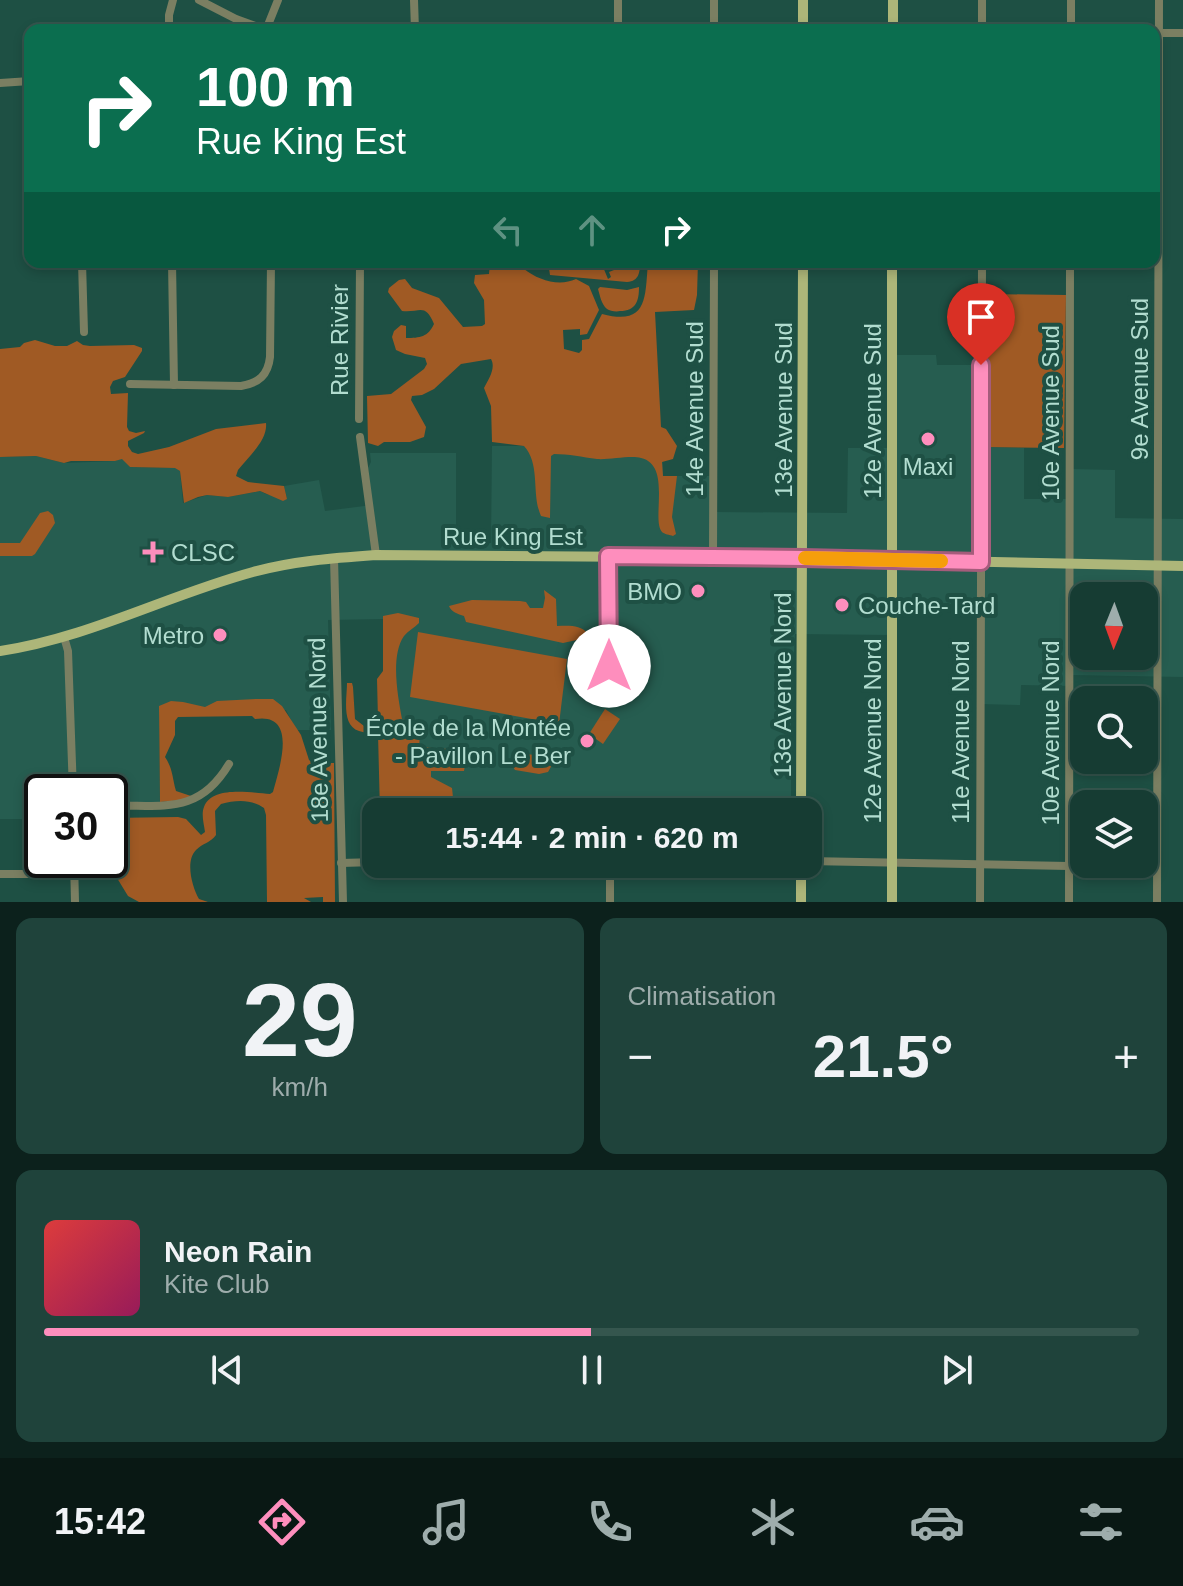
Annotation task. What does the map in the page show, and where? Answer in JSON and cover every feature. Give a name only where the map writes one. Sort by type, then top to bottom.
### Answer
[{"type":"main road","points":[[803,0],[803,24]]},
{"type":"main road","points":[[893,0],[893,24]]},
{"type":"main road","name":"13e Avenue Sud","points":[[803,268],[803,558]]},
{"type":"main road","name":"12e Avenue Sud","points":[[891,560],[892,268]]},
{"type":"main road","name":"Rue King Est","points":[[0,651],[64,637],[239,576],[334,558],[376,555],[608,556],[1183,566]]},
{"type":"main road","name":"13e Avenue Nord","points":[[801,798],[803,558]]},
{"type":"main road","name":"12e Avenue Nord","points":[[891,560],[892,902]]},
{"type":"main road","points":[[801,878],[801,902]]},
{"type":"street","points":[[169,24],[173,0]]},
{"type":"street","points":[[199,0],[250,24]]},
{"type":"street","points":[[268,24],[278,0]]},
{"type":"street","points":[[414,0],[415,24]]},
{"type":"street","points":[[618,0],[618,24]]},
{"type":"street","points":[[714,0],[714,24]]},
{"type":"street","points":[[982,0],[982,24]]},
{"type":"street","points":[[1071,0],[1071,24]]},
{"type":"street","name":"9e Avenue Sud","points":[[1157,24],[1159,0]]},
{"type":"street","points":[[1160,33],[1183,33]]},
{"type":"street","points":[[0,83],[24,81]]},
{"type":"street","points":[[82,268],[84,332]]},
{"type":"street","points":[[172,268],[174,385]]},
{"type":"street","points":[[130,384],[250,385],[258,381],[267,372],[270,357],[271,268]]},
{"type":"street","name":"Rue Rivier","points":[[359,419],[360,268]]},
{"type":"street","name":"14e Avenue Sud","points":[[713,557],[714,268]]},
{"type":"street","name":"11e Avenue Nord","points":[[980,902],[982,268]]},
{"type":"street","name":"10e Avenue Sud","points":[[1070,268],[1070,564]]},
{"type":"street","name":"9e Avenue Sud","points":[[1157,268],[1157,902]]},
{"type":"street","points":[[360,437],[376,555]]},
{"type":"street","points":[[608,556],[609,666]]},
{"type":"street","name":"18e Avenue Nord","points":[[334,558],[343,902]]},
{"type":"street","name":"10e Avenue Nord","points":[[1069,902],[1070,564]]},
{"type":"street","points":[[64,637],[68,651],[72,774]]},
{"type":"street","points":[[128,805],[176,804],[194,800],[209,790],[229,764]]},
{"type":"street","points":[[822,861],[1069,866]]},
{"type":"street","points":[[341,863],[362,862]]},
{"type":"street","points":[[0,874],[24,874]]},
{"type":"street","points":[[74,878],[75,902]]},
{"type":"street","points":[[610,878],[610,902]]},
{"type":"shaded area","points":[[490,268],[524,268],[542,279],[563,282],[576,279],[589,286],[599,310],[587,334],[580,335],[580,329],[563,330],[564,349],[579,353],[582,340],[589,339],[602,314],[628,316],[641,306],[648,268],[698,268],[694,310],[655,312],[661,427],[666,429],[677,446],[673,459],[662,462],[663,476],[677,476],[672,517],[676,534],[673,536],[662,532],[656,471],[650,463],[637,457],[597,459],[554,454],[551,456],[550,518],[541,516],[532,462],[524,446],[492,442],[491,406],[484,388],[492,370],[491,359],[461,364],[434,389],[412,396],[411,400],[426,427],[424,437],[410,442],[384,442],[378,446],[368,443],[367,396],[391,394],[427,364],[425,358],[396,350],[392,337],[394,331],[401,325],[406,326],[406,338],[419,337],[429,332],[434,324],[425,311],[402,311],[388,292],[389,288],[405,279],[412,288],[439,298],[463,327],[482,326],[485,324],[484,300],[474,283],[475,275],[489,274]]},
{"type":"shaded area","points":[[549,268],[603,268],[608,279],[611,277],[609,272],[619,268],[640,268],[637,278],[627,282],[550,275]]},
{"type":"shaded area","points":[[600,287],[627,290],[639,287],[637,301],[630,309],[610,310],[602,302]]},
{"type":"shaded area","points":[[989,294],[1066,295],[1064,448],[987,447]]},
{"type":"shaded area","points":[[35,340],[55,346],[67,346],[77,341],[90,346],[134,345],[142,348],[125,377],[113,381],[110,387],[111,394],[128,393],[129,431],[145,431],[128,441],[132,452],[138,454],[169,447],[216,429],[266,423],[261,442],[236,476],[248,482],[284,486],[287,499],[283,501],[260,491],[228,497],[207,495],[184,503],[180,471],[175,468],[130,467],[122,459],[64,463],[36,456],[0,457],[0,349],[20,347]]},
{"type":"shaded area","points":[[892,355],[936,355],[937,365],[988,365],[987,447],[1024,448],[1024,499],[1070,499],[1070,469],[1115,470],[1115,518],[1183,519],[1183,677],[1070,675],[1070,686],[1021,685],[1020,705],[980,704],[980,607],[892,606],[892,635],[795,634],[791,669],[791,798],[385,798],[383,619],[328,620],[331,730],[296,730],[286,710],[159,712],[160,804],[128,805],[128,774],[24,774],[24,819],[0,819],[0,457],[36,456],[64,463],[123,458],[130,467],[176,468],[180,471],[183,503],[207,495],[228,497],[260,491],[287,499],[284,486],[319,480],[325,511],[372,505],[368,468],[370,453],[456,453],[456,543],[491,543],[492,446],[662,445],[663,476],[714,476],[714,512],[847,513],[848,448],[891,448]]},
{"type":"shaded area","points":[[48,511],[55,523],[35,554],[0,556],[0,543],[20,543],[40,513]]},
{"type":"shaded area","points":[[544,590],[556,599],[557,626],[574,626],[588,634],[586,638],[563,643],[466,622],[464,616],[449,606],[472,600],[520,601],[526,602],[530,608],[543,608]]},
{"type":"shaded area","points":[[398,613],[419,618],[419,623],[404,636],[397,654],[396,677],[402,719],[411,723],[420,735],[419,747],[463,750],[466,760],[464,771],[431,771],[431,777],[452,788],[453,798],[380,798],[378,734],[353,728],[347,717],[347,683],[352,683],[355,719],[364,726],[374,725],[378,720],[377,679],[383,671],[383,616]]},
{"type":"shaded area","points":[[418,632],[567,659],[559,724],[410,697]]},
{"type":"shaded area","points":[[273,699],[282,706],[301,735],[309,760],[313,763],[334,763],[335,902],[323,902],[323,897],[304,898],[311,902],[267,902],[266,815],[264,808],[243,801],[221,804],[215,811],[216,835],[193,855],[190,867],[194,888],[199,899],[208,902],[139,902],[128,896],[117,878],[128,878],[128,818],[178,817],[186,819],[201,835],[205,832],[203,813],[208,800],[224,793],[273,792],[283,744],[277,724],[252,716],[178,717],[175,735],[165,757],[176,791],[191,796],[184,800],[160,802],[159,706],[171,701],[205,707],[217,701]]},
{"type":"shaded area","points":[[605,709],[620,719],[603,744],[589,734]]},
{"type":"shaded area","points":[[523,754],[557,756],[548,772],[539,774],[515,770],[513,767]]},
{"type":"slow traffic","points":[[805,558],[941,561]]},
{"type":"place","name":"Maxi","points":[[928,439]]},
{"type":"place","name":"CLSC","points":[[153,552]]},
{"type":"place","name":"BMO","points":[[698,591]]},
{"type":"place","name":"Couche-Tard","points":[[842,605]]},
{"type":"place","name":"Metro","points":[[220,635]]},
{"type":"place","name":"École de la Montée - Pavillon Le Ber","points":[[587,741]]},
{"type":"route","points":[[609,666],[608,556],[981,562],[981,365]]}]
